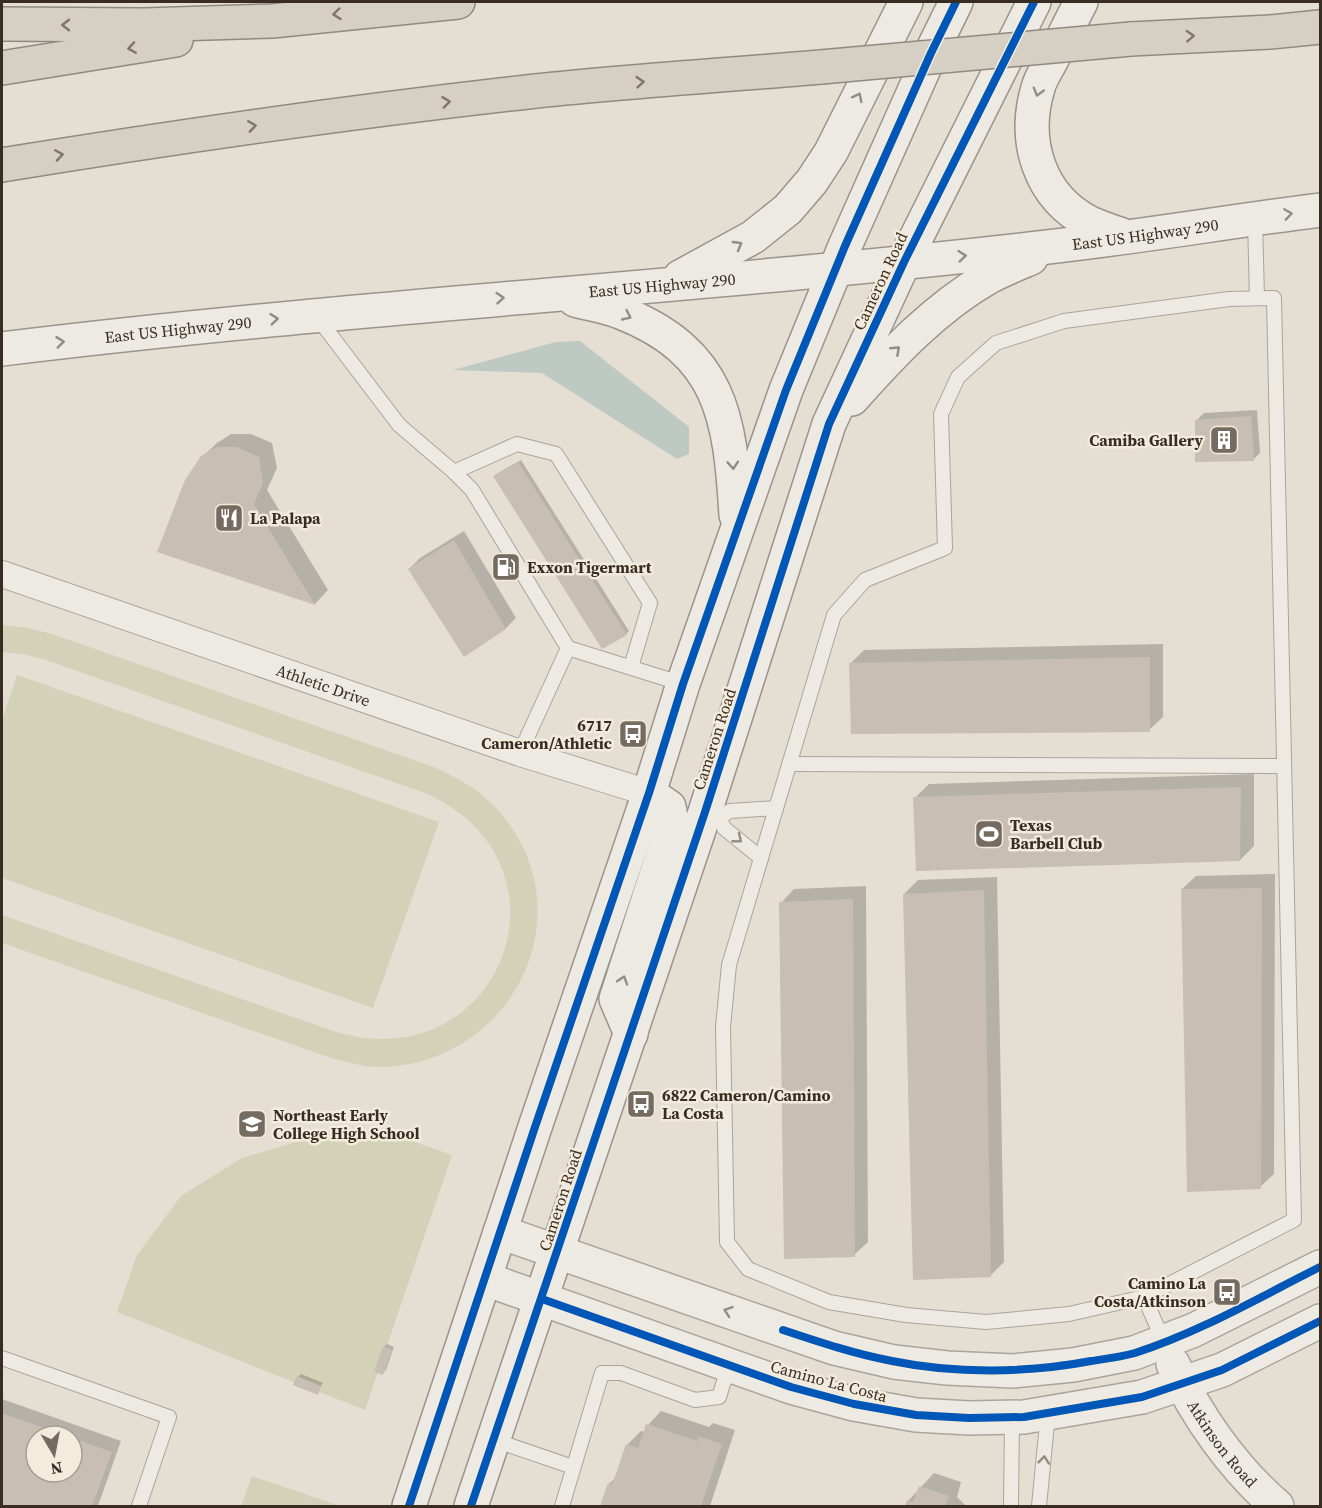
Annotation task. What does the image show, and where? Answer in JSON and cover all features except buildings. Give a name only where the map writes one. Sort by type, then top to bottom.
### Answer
[{"type":"highway","points":[[2,24],[144,25],[272,21],[458,2]]},
{"type":"highway","points":[[2,68],[141,47],[272,21]]},
{"type":"highway","points":[[2,165],[173,137],[539,91],[1131,39],[1270,32],[1320,27]]},
{"type":"highway","points":[[1270,32],[1320,36]]},
{"type":"main road","points":[[668,284],[753,237],[788,209],[812,181],[831,152],[906,2]]},
{"type":"main road","points":[[409,1506],[649,793],[683,684],[786,390],[931,52],[956,2]]},
{"type":"main road","name":"Cameron Road","points":[[471,1506],[631,1034],[712,815],[828,424],[904,262],[1034,2]]},
{"type":"main road","points":[[1081,2],[1038,87],[1031,141],[1037,163],[1049,187],[1068,207],[1089,222],[1126,237]]},
{"type":"main road","name":"East US Highway 290","points":[[2,349],[316,315],[836,269],[1058,246],[1320,210]]},
{"type":"main road","points":[[828,424],[891,355],[939,311],[990,276],[1058,246]]},
{"type":"main road","points":[[551,294],[619,311],[658,331],[689,354],[712,385],[726,424],[732,456],[737,529]]},
{"type":"main road","points":[[631,1034],[616,999],[668,838],[671,817],[669,807],[649,793]]},
{"type":"main road","name":"Camino La Costa","points":[[500,1232],[834,1348],[894,1362],[947,1368],[1013,1371],[1073,1365],[1134,1353],[1194,1330],[1320,1267]]},
{"type":"main road","name":"Camino La Costa","points":[[485,1279],[791,1387],[854,1404],[916,1415],[969,1418],[1048,1413],[1142,1397],[1222,1370],[1320,1321]]},
{"type":"main road","name":"Atkinson Road","points":[[1164,1341],[1182,1384],[1214,1434],[1254,1487],[1277,1506]]},
{"type":"street","name":"Athletic Drive","points":[[2,574],[520,753],[649,793]]},
{"type":"lane","points":[[1255,218],[1257,298]]},
{"type":"lane","points":[[1274,298],[1294,1220],[1144,1297],[1069,1314],[986,1322],[906,1315],[829,1302],[748,1269],[727,1242],[723,1027],[729,965],[789,764],[834,615],[865,580],[945,548],[941,414],[958,377],[996,343],[1064,321],[1229,299],[1274,298]]},
{"type":"lane","points":[[316,315],[399,425],[472,490],[568,648],[683,684]]},
{"type":"lane","points":[[454,472],[517,444],[556,454],[650,603],[631,667]]},
{"type":"lane","points":[[520,753],[568,648]]},
{"type":"lane","points":[[789,764],[1284,766]]},
{"type":"lane","points":[[761,858],[724,828],[712,815],[730,810],[776,808]]},
{"type":"lane","points":[[1144,1297],[1164,1341]]},
{"type":"lane","points":[[2,1358],[169,1417],[139,1506]]},
{"type":"lane","points":[[561,1506],[602,1373],[621,1373],[695,1400],[719,1397],[729,1365]]},
{"type":"lane","points":[[1039,1506],[1048,1413]]},
{"type":"lane","points":[[1012,1417],[1013,1506]]},
{"type":"lane","points":[[494,1440],[573,1467]]},
{"type":"green space","points":[[2,625],[52,634],[434,767],[474,789],[495,807],[523,847],[536,890],[536,933],[524,974],[501,1010],[468,1040],[428,1059],[380,1067],[367,1066],[331,1058],[2,943],[2,915],[339,1033],[397,1038],[444,1024],[480,995],[503,955],[510,911],[501,866],[473,825],[425,793],[43,659],[2,652]]},
{"type":"green space","points":[[17,675],[439,822],[373,1008],[2,878],[2,720]]},
{"type":"green space","points":[[326,1133],[406,1139],[452,1155],[365,1410],[117,1312],[137,1255],[181,1196],[242,1158]]},
{"type":"green space","points":[[252,1476],[340,1506],[241,1506]]},
{"type":"shaded area","points":[[580,341],[689,427],[689,454],[677,459],[542,373],[453,370],[556,342]]},
{"type":"cycle path","points":[[409,1506],[649,793],[683,684],[786,390],[845,246],[956,2]]},
{"type":"cycle path","points":[[471,1506],[705,812],[829,424],[904,262],[1034,2]]},
{"type":"cycle path","points":[[783,1330],[851,1351],[916,1365],[966,1370],[1042,1368],[1124,1356],[1159,1345],[1320,1267]]},
{"type":"cycle path","points":[[542,1299],[791,1387],[854,1404],[916,1415],[969,1418],[1024,1417],[1142,1397],[1222,1370],[1320,1321]]},
{"type":"place","name":"Camiba Gallery","points":[[1224,440]]},
{"type":"place","name":"La Palapa","points":[[229,518]]},
{"type":"place","name":"Exxon Tigermart","points":[[506,567]]},
{"type":"place","name":"6717 Cameron/Athletic","points":[[633,734]]},
{"type":"place","name":"Texas Barbell Club","points":[[989,834]]},
{"type":"place","name":"6822 Cameron/Camino La Costa","points":[[641,1104]]},
{"type":"place","name":"Northeast Early College High School","points":[[252,1124]]},
{"type":"place","name":"Camino La Costa/Atkinson","points":[[1227,1292]]}]
